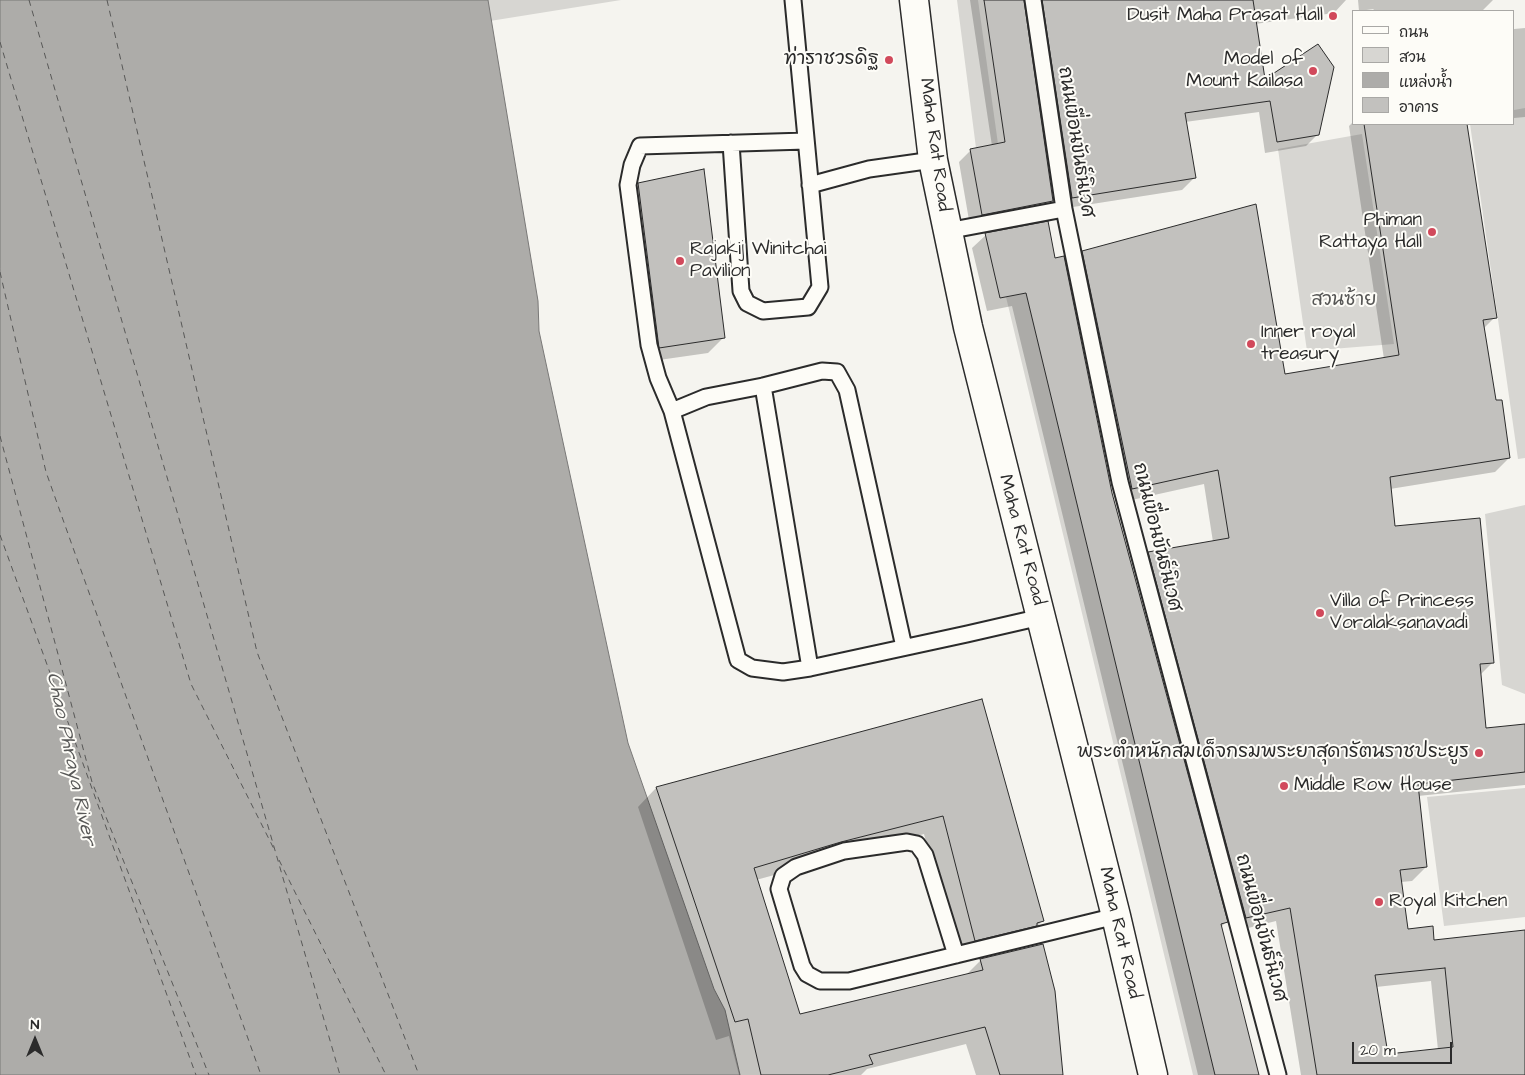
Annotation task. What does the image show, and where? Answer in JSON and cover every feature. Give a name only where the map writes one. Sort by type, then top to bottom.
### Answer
[{"type":"street","name":"Maha Rat Road","points":[[914,0],[933,160],[947,231],[985,400],[1116,916],[1153,1075]]},
{"type":"lane","points":[[730,143],[741,291],[747,303],[763,311],[808,307],[820,287],[793,0]]},
{"type":"lane","name":"ถนนเขื่อนขันธ์นิเวศ","points":[[1033,0],[1064,209],[1120,482],[1278,1075]]},
{"type":"lane","points":[[806,141],[640,146],[632,165],[628,186],[649,344],[658,378],[672,411],[738,660],[752,668],[783,672],[810,668],[1041,616]]},
{"type":"lane","points":[[810,186],[869,169],[933,160]]},
{"type":"lane","points":[[947,231],[1064,209]]},
{"type":"lane","points":[[672,411],[706,397],[763,386],[822,371],[837,372],[847,390],[904,647]]},
{"type":"lane","points":[[763,386],[810,668]]},
{"type":"lane","points":[[956,955],[925,855],[916,844],[907,842],[844,851],[796,867],[783,876],[780,889],[802,966],[807,974],[820,981],[848,981],[956,955],[1116,916]]},
{"type":"green space","points":[[487,0],[621,0],[490,21]]},
{"type":"green space","points":[[957,0],[978,0],[998,144],[976,148]]},
{"type":"green space","points":[[1525,108],[1525,458],[1518,459],[1470,125],[1515,125],[1515,110]]},
{"type":"green space","name":"สวนซ้าย","points":[[1362,134],[1394,344],[1307,351],[1278,149]]},
{"type":"green space","points":[[1026,293],[1215,1075],[1193,1075],[1006,297]]},
{"type":"green space","points":[[1525,505],[1525,694],[1502,685],[1485,514]]},
{"type":"green space","points":[[1525,788],[1525,917],[1444,926],[1427,797]]},
{"type":"water","name":"Chao Phraya River","points":[[0,0],[488,0],[538,301],[539,331],[628,743],[714,989],[725,1010],[740,1075],[0,1075]]},
{"type":"building","points":[[984,0],[1024,0],[1053,201],[982,215],[970,149],[1005,142]]},
{"type":"building","points":[[1042,0],[1253,0],[1265,79],[1318,44],[1334,67],[1319,135],[1277,142],[1270,101],[1185,113],[1196,178],[1072,198]]},
{"type":"building","points":[[1364,125],[1467,125],[1497,318],[1483,320],[1496,400],[1502,400],[1510,458],[1390,477],[1395,526],[1480,518],[1494,663],[1480,664],[1486,728],[1525,724],[1525,772],[1418,784],[1427,867],[1400,870],[1408,929],[1433,926],[1434,940],[1525,930],[1525,1075],[1317,1075],[1290,908],[1246,918],[1148,552],[1229,538],[1218,470],[1132,489],[1082,251],[1256,204],[1285,374],[1399,355]],"holes":[[[1445,968],[1453,1047],[1388,1054],[1375,975]]]},
{"type":"building","name":"Rajakij Winitchai Pavilion","points":[[704,169],[725,338],[659,348],[638,183]]},
{"type":"building","points":[[1048,221],[1055,258],[1064,256],[1112,493],[1228,922],[1221,924],[1259,1075],[1215,1075],[1026,293],[1000,298],[985,233]]},
{"type":"building","points":[[982,699],[1044,921],[1037,923],[1037,926],[975,941],[943,816],[841,842],[754,868],[800,1014],[983,970],[980,959],[1043,944],[1055,991],[1063,1075],[1000,1075],[985,1027],[869,1055],[873,1064],[828,1075],[761,1075],[748,1019],[735,1022],[656,787]]},
{"type":"ferry route","points":[[29,0],[340,1075]]},
{"type":"ferry route","points":[[107,0],[257,652],[419,1075]]},
{"type":"ferry route","points":[[0,42],[191,684],[275,851]]},
{"type":"ferry route","points":[[0,272],[46,472],[261,1075]]},
{"type":"ferry route","points":[[0,436],[92,782],[209,1075]]},
{"type":"ferry route","points":[[0,535],[196,1075]]},
{"type":"ferry route","points":[[279,860],[386,1075]]},
{"type":"place","name":"Dusit Maha Prasat Hall","points":[[1333,16]]},
{"type":"place","name":"ท่าราชวรดิฐ","points":[[889,60]]},
{"type":"place","name":"Model of Mount Kailasa","points":[[1313,71]]},
{"type":"place","name":"Phiman Rattaya Hall","points":[[1432,232]]},
{"type":"place","name":"Rajakij Winitchai Pavilion","points":[[680,261]]},
{"type":"place","name":"Inner royal treasury","points":[[1251,344]]},
{"type":"place","name":"Villa of Princess Voralaksanavadi","points":[[1320,613]]},
{"type":"place","name":"พระตำหนักสมเด็จกรมพระยาสุดารัตนราชประยูร","points":[[1479,753]]},
{"type":"place","name":"Middle Row House","points":[[1284,786]]},
{"type":"place","name":"Royal Kitchen","points":[[1379,902]]}]
